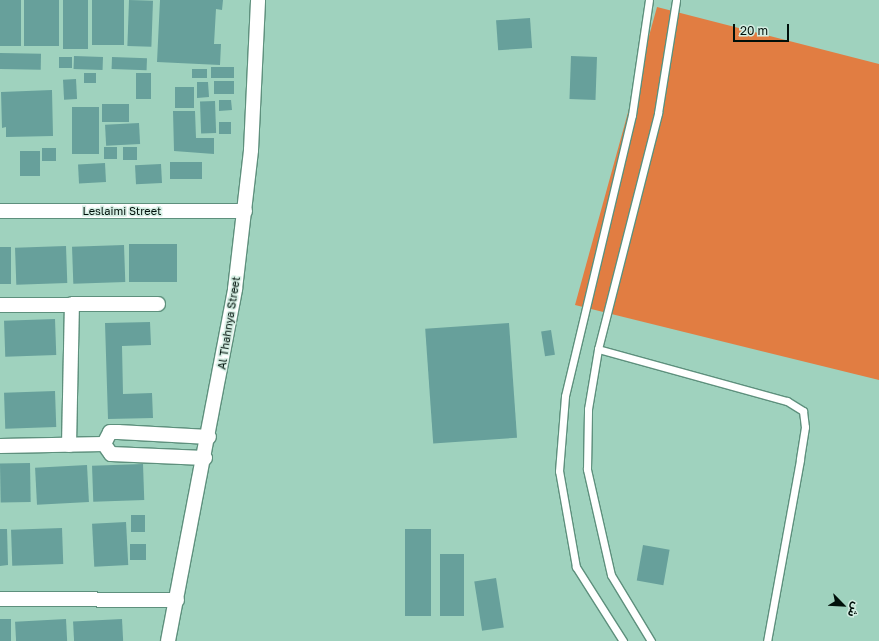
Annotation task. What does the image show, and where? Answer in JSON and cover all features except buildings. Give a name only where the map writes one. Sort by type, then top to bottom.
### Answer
[{"type":"street","name":"Al Thahnya Street","points":[[168,641],[209,437],[244,211],[258,0]]},
{"type":"street","name":"Leslaimi Street","points":[[0,210],[244,211]]},
{"type":"street","points":[[68,445],[72,304]]},
{"type":"street","points":[[0,305],[158,304]]},
{"type":"street","points":[[104,444],[110,432],[209,437]]},
{"type":"street","points":[[0,446],[104,444]]},
{"type":"street","points":[[104,444],[111,454],[205,458]]},
{"type":"street","points":[[0,599],[177,600]]},
{"type":"lane","points":[[623,641],[576,567],[559,471],[565,396],[632,115],[649,0]]},
{"type":"lane","points":[[651,641],[611,575],[587,469],[588,409],[598,349],[658,113],[676,0]]},
{"type":"lane","points":[[598,349],[787,401],[803,412],[805,427],[800,460],[767,641]]},
{"type":"shaded area","points":[[657,7],[879,64],[879,380],[575,305]]}]
